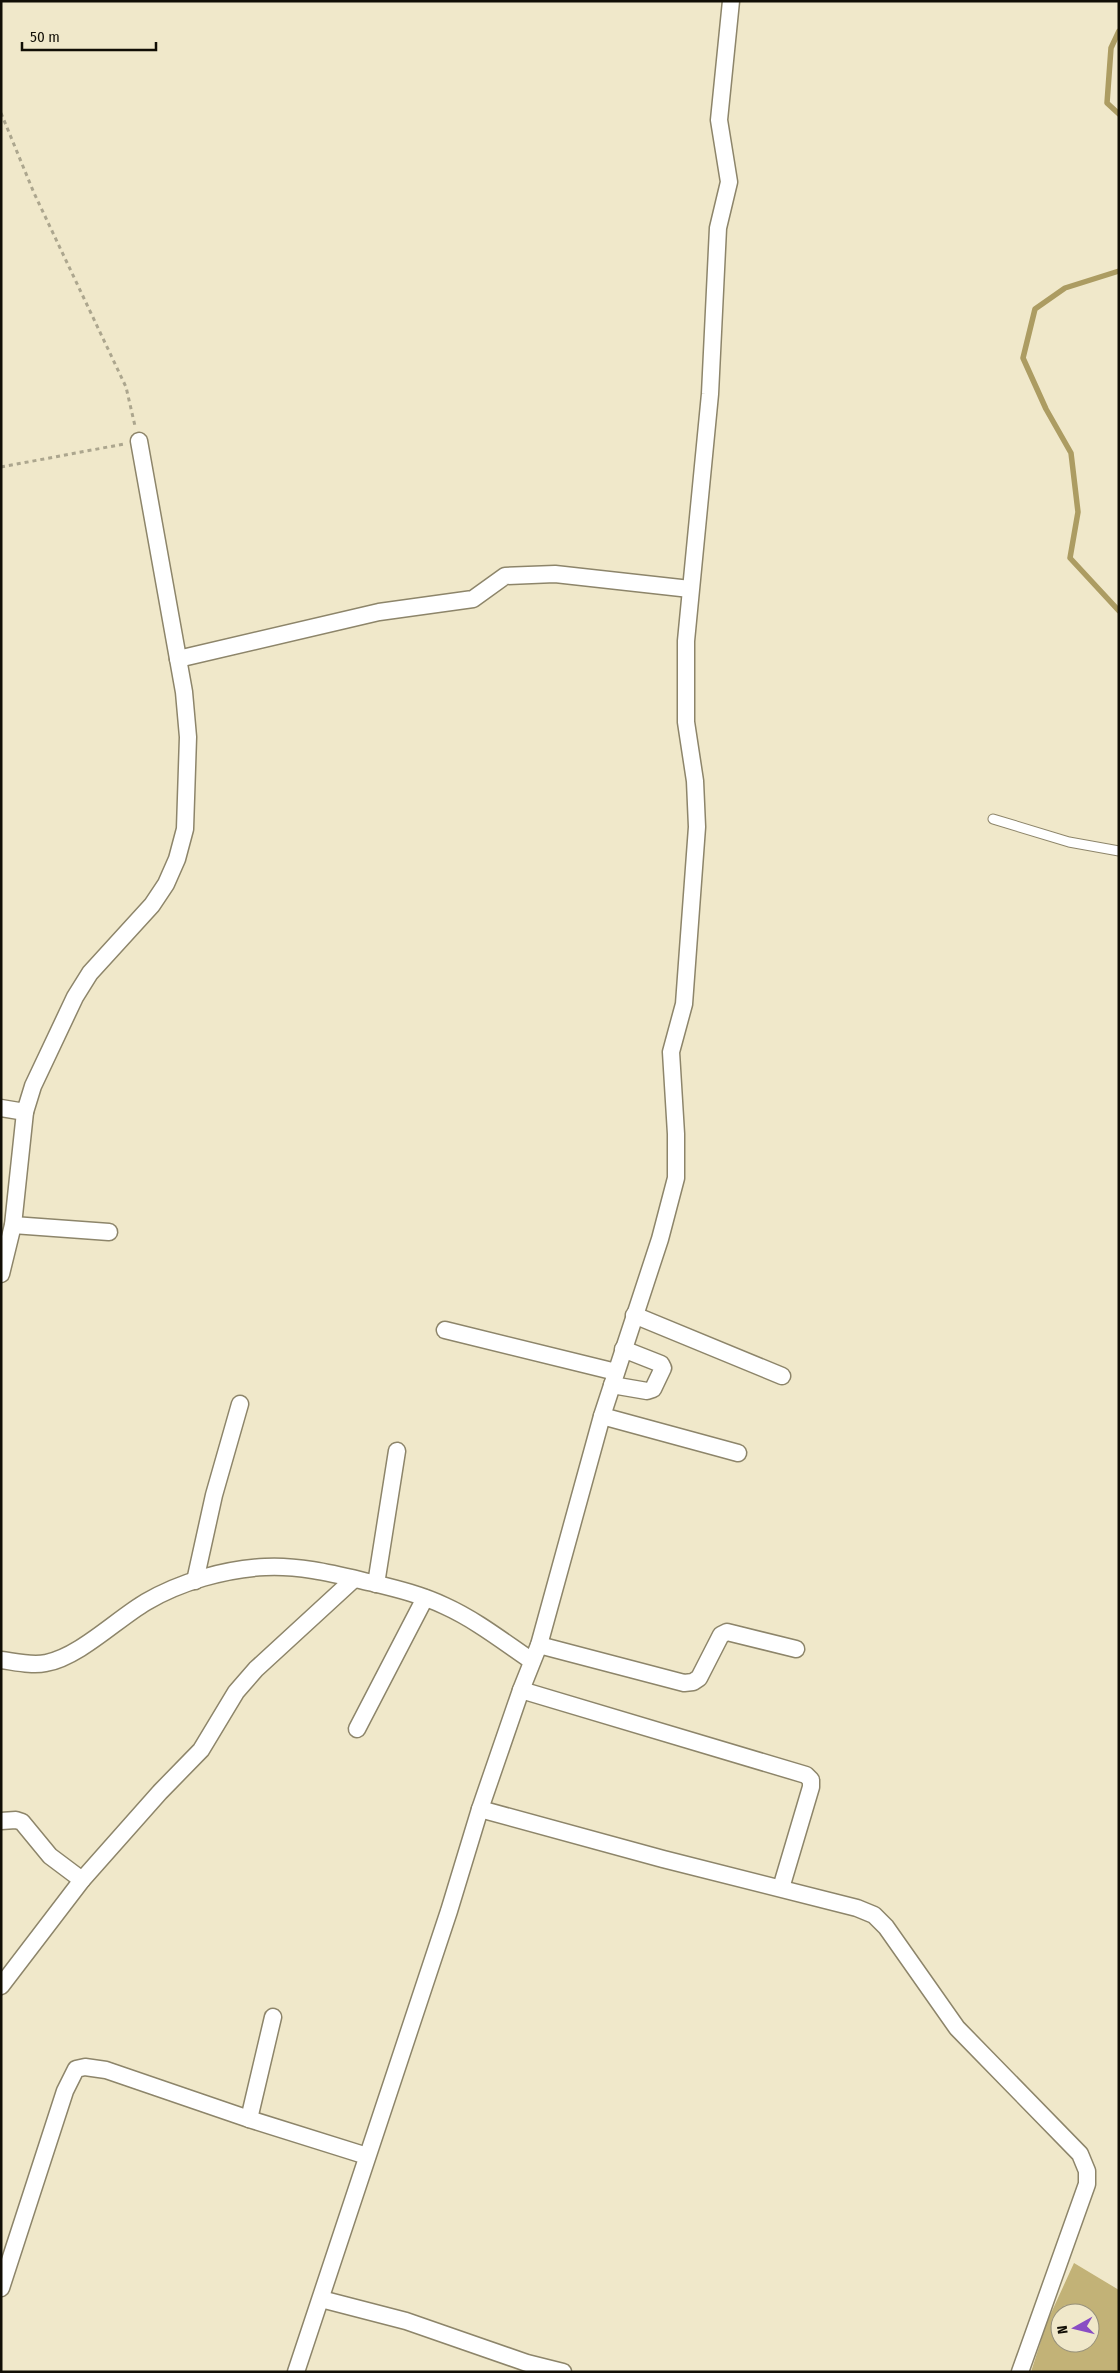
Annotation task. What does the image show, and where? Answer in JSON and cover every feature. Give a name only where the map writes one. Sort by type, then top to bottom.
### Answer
[{"type":"street","points":[[296,2372],[449,1911],[480,1808],[521,1690],[539,1645],[602,1416],[660,1239],[676,1178],[677,1163],[670,1052],[684,1004],[697,827],[695,781],[686,722],[686,641],[698,494],[710,394],[718,228],[729,182],[719,120],[731,1]]},
{"type":"street","points":[[1,1274],[13,1225],[25,1112],[33,1086],[75,997],[90,973],[152,905],[166,884],[177,859],[186,828],[188,737],[184,692],[139,441]]},
{"type":"street","points":[[178,659],[371,614],[473,599],[505,576],[555,574],[690,589]]},
{"type":"street","points":[[1,1108],[25,1112]]},
{"type":"street","points":[[13,1225],[109,1232]]},
{"type":"street","points":[[634,1315],[782,1376]]},
{"type":"street","points":[[445,1330],[614,1378],[647,1391],[653,1389],[663,1368],[661,1364],[624,1349]]},
{"type":"street","points":[[195,1580],[214,1495],[240,1404]]},
{"type":"street","points":[[602,1416],[738,1453]]},
{"type":"street","points":[[376,1584],[397,1451]]},
{"type":"street","points":[[1,1660],[36,1664],[58,1659],[76,1650],[146,1602],[195,1580],[265,1567],[318,1571],[354,1578],[425,1598],[446,1606],[532,1660]]},
{"type":"street","points":[[1,1986],[82,1880],[160,1792],[201,1750],[236,1692],[256,1669],[354,1578]]},
{"type":"street","points":[[357,1729],[425,1598]]},
{"type":"street","points":[[539,1645],[684,1683],[693,1682],[699,1678],[721,1634],[727,1632],[796,1649]]},
{"type":"street","points":[[521,1690],[806,1775],[811,1780],[812,1787],[781,1888]]},
{"type":"street","points":[[480,1808],[663,1859],[857,1908],[874,1915],[886,1927],[958,2028],[1080,2154],[1087,2171],[1087,2184],[1020,2372]]},
{"type":"street","points":[[1,1821],[16,1820],[22,1822],[50,1856],[82,1880]]},
{"type":"street","points":[[249,2119],[273,2017]]},
{"type":"street","points":[[1,2288],[65,2091],[76,2069],[85,2067],[106,2070],[249,2119],[367,2156]]},
{"type":"street","points":[[321,2299],[406,2321],[527,2363],[563,2372]]},
{"type":"lane","points":[[993,819],[1069,842],[1119,851]]},
{"type":"path","points":[[1,113],[34,193],[126,387],[139,441],[1,467]]},
{"type":"shaded area","points":[[1074,2263],[1119,2290],[1119,2372],[1031,2372],[1050,2315],[1050,2353],[1100,2353],[1100,2303],[1056,2303]]},
{"type":"waterway","points":[[1119,31],[1111,48],[1107,103],[1119,114]]},
{"type":"waterway","points":[[1119,271],[1065,288],[1035,309],[1023,358],[1046,409],[1071,453],[1078,512],[1070,558],[1119,611]]}]
